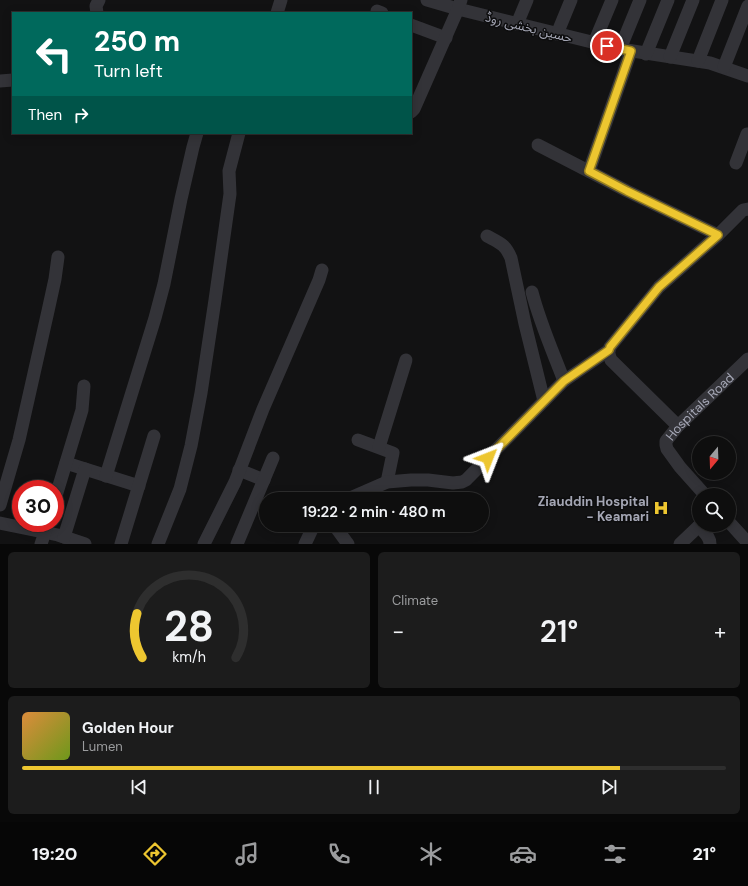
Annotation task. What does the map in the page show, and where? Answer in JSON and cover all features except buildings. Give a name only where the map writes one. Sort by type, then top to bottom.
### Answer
[{"type":"street","points":[[97,12],[96,6],[99,0]]},
{"type":"street","points":[[277,12],[281,0]]},
{"type":"street","name":"حسین بخشی روڈ","points":[[428,0],[460,5],[517,24],[594,44],[646,54],[710,63],[748,75]]},
{"type":"street","points":[[517,24],[527,0]]},
{"type":"street","points":[[557,34],[571,0]]},
{"type":"street","points":[[594,44],[612,0]]},
{"type":"street","points":[[589,171],[640,0]]},
{"type":"street","points":[[646,54],[668,0]]},
{"type":"street","points":[[670,57],[693,0]]},
{"type":"street","points":[[698,61],[722,0]]},
{"type":"street","points":[[412,111],[414,110],[460,5]]},
{"type":"street","points":[[724,67],[748,6]]},
{"type":"street","points":[[412,25],[446,38]]},
{"type":"street","points":[[0,81],[12,80]]},
{"type":"street","points":[[106,476],[155,318],[164,284],[192,147],[197,134]]},
{"type":"street","points":[[158,544],[180,488],[191,446],[201,393],[230,194],[229,171],[239,134]]},
{"type":"street","points":[[736,163],[747,134],[748,135]]},
{"type":"street","points":[[538,144],[627,191],[718,235]]},
{"type":"street","points":[[364,492],[387,482],[428,480],[453,483],[466,480],[564,381],[609,350],[659,287],[744,210],[748,209]]},
{"type":"street","points":[[487,236],[504,245],[511,258],[544,401]]},
{"type":"street","points":[[0,505],[19,440],[51,298],[58,256]]},
{"type":"street","points":[[204,544],[235,482],[263,409],[322,270]]},
{"type":"street","points":[[532,292],[564,381]]},
{"type":"street","points":[[609,350],[611,360],[678,426]]},
{"type":"street","name":"Hospitals Road","points":[[699,488],[680,467],[667,449],[666,441],[678,426],[748,359]]},
{"type":"street","points":[[379,447],[406,360]]},
{"type":"street","points":[[61,480],[82,410],[84,386]]},
{"type":"street","points":[[121,544],[154,436]]},
{"type":"street","points":[[358,440],[393,453],[387,482]]},
{"type":"street","points":[[237,544],[272,458]]},
{"type":"street","points":[[66,463],[139,486]]},
{"type":"street","points":[[64,537],[85,469]]},
{"type":"street","points":[[239,470],[264,480]]},
{"type":"street","points":[[0,523],[64,537],[85,544]]},
{"type":"street","points":[[736,530],[748,543]]},
{"type":"street","points":[[305,544],[311,532]]},
{"type":"street","points":[[339,532],[348,544]]},
{"type":"street","points":[[680,544],[693,532]]},
{"type":"street","points":[[704,532],[710,541],[710,544]]},
{"type":"place","name":"Ziauddin Hospital - Keamari","points":[[661,508]]},
{"type":"route","points":[[488,458],[564,381],[609,350],[659,287],[718,235],[589,171],[631,51],[607,46]]}]
